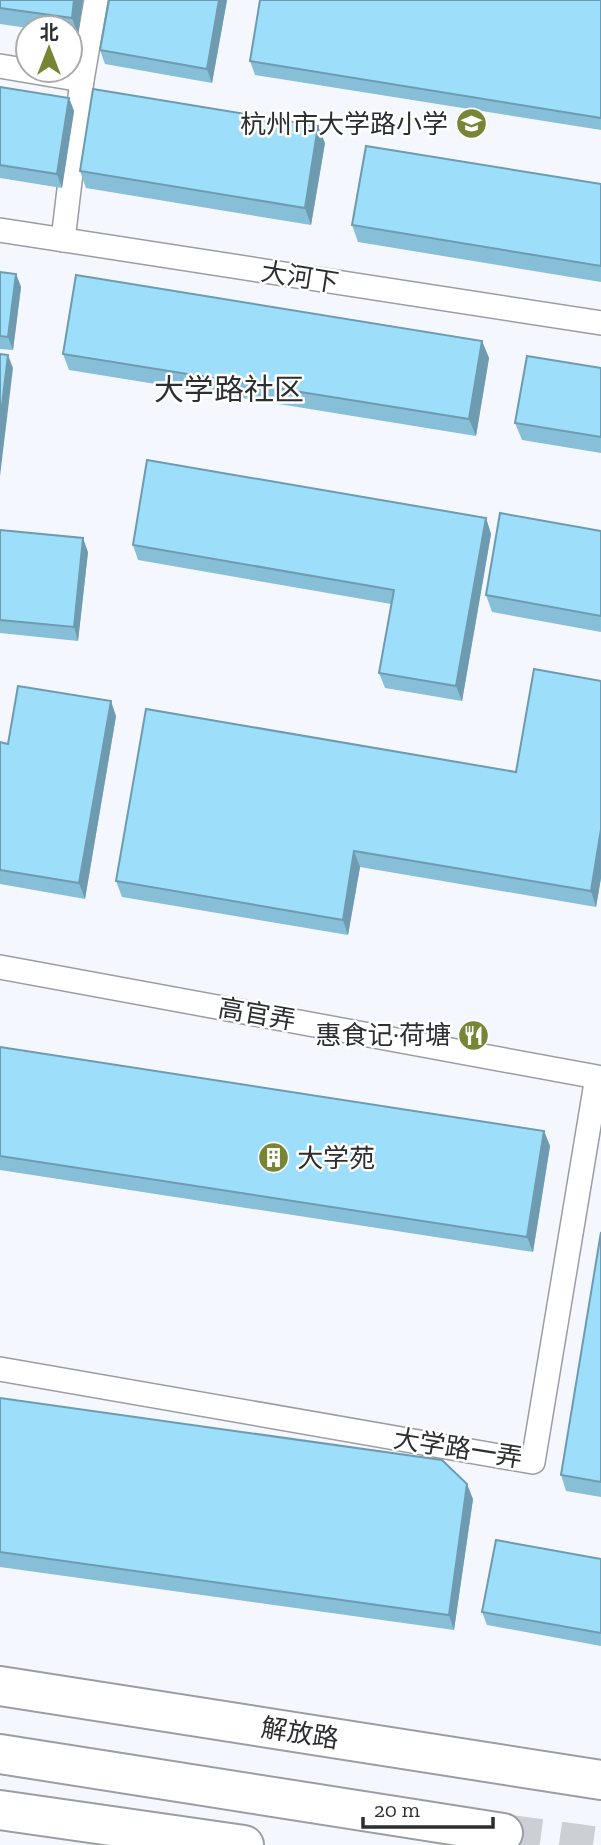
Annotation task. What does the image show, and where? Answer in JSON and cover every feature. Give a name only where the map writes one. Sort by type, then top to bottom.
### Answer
[{"type":"main road","name":"解放路","points":[[0,1686],[601,1780]]},
{"type":"main road","points":[[0,1754],[503,1833]]},
{"type":"main road","points":[[0,1810],[244,1845]]},
{"type":"lane","points":[[84,69],[96,0]]},
{"type":"lane","points":[[63,240],[82,84]]},
{"type":"lane","name":"大河下","points":[[0,230],[601,323]]},
{"type":"lane","name":"高官弄","points":[[0,967],[597,1077]]},
{"type":"lane","name":"大学路一弄","points":[[0,1369],[533,1462],[597,1077]]},
{"type":"building","points":[[0,0],[74,0],[72,14],[43,14],[0,8]]},
{"type":"building","points":[[109,0],[219,0],[207,69],[100,50]]},
{"type":"building","points":[[260,0],[601,0],[601,118],[250,61]]},
{"type":"building","points":[[0,87],[69,98],[57,174],[0,165]]},
{"type":"building","points":[[93,89],[318,126],[305,208],[80,171]]},
{"type":"building","points":[[366,146],[601,184],[601,266],[352,225]]},
{"type":"building","points":[[0,272],[16,274],[8,337],[0,336]]},
{"type":"building","points":[[76,275],[482,341],[469,419],[63,354]]},
{"type":"building","points":[[0,354],[8,355],[0,422]]},
{"type":"building","points":[[527,356],[601,368],[601,437],[515,423]]},
{"type":"building","points":[[147,460],[486,518],[456,686],[379,673],[394,590],[133,545]]},
{"type":"building","points":[[500,513],[601,531],[601,616],[486,595]]},
{"type":"building","points":[[0,530],[83,538],[74,627],[0,620]]},
{"type":"building","points":[[534,669],[601,681],[601,829],[591,891],[354,851],[343,920],[116,881],[146,709],[516,772]]},
{"type":"building","points":[[18,686],[111,701],[79,883],[0,870],[0,742],[8,744]]},
{"type":"building","name":"大学苑","points":[[0,1047],[544,1131],[527,1237],[0,1156]]},
{"type":"building","points":[[601,1232],[601,1482],[561,1475]]},
{"type":"building","points":[[0,1398],[442,1460],[467,1484],[449,1615],[0,1552]]},
{"type":"building","points":[[496,1540],[601,1559],[601,1633],[482,1612]]},
{"type":"tunnel","points":[[503,1833],[593,1845]]},
{"type":"place","name":"杭州市大学路小学","points":[[471,124]]},
{"type":"place","name":"惠食记·荷塘","points":[[474,1035]]},
{"type":"place","name":"大学苑","points":[[274,1158]]},
{"type":"district","name":"大学路社区","points":[[229,390]]}]
